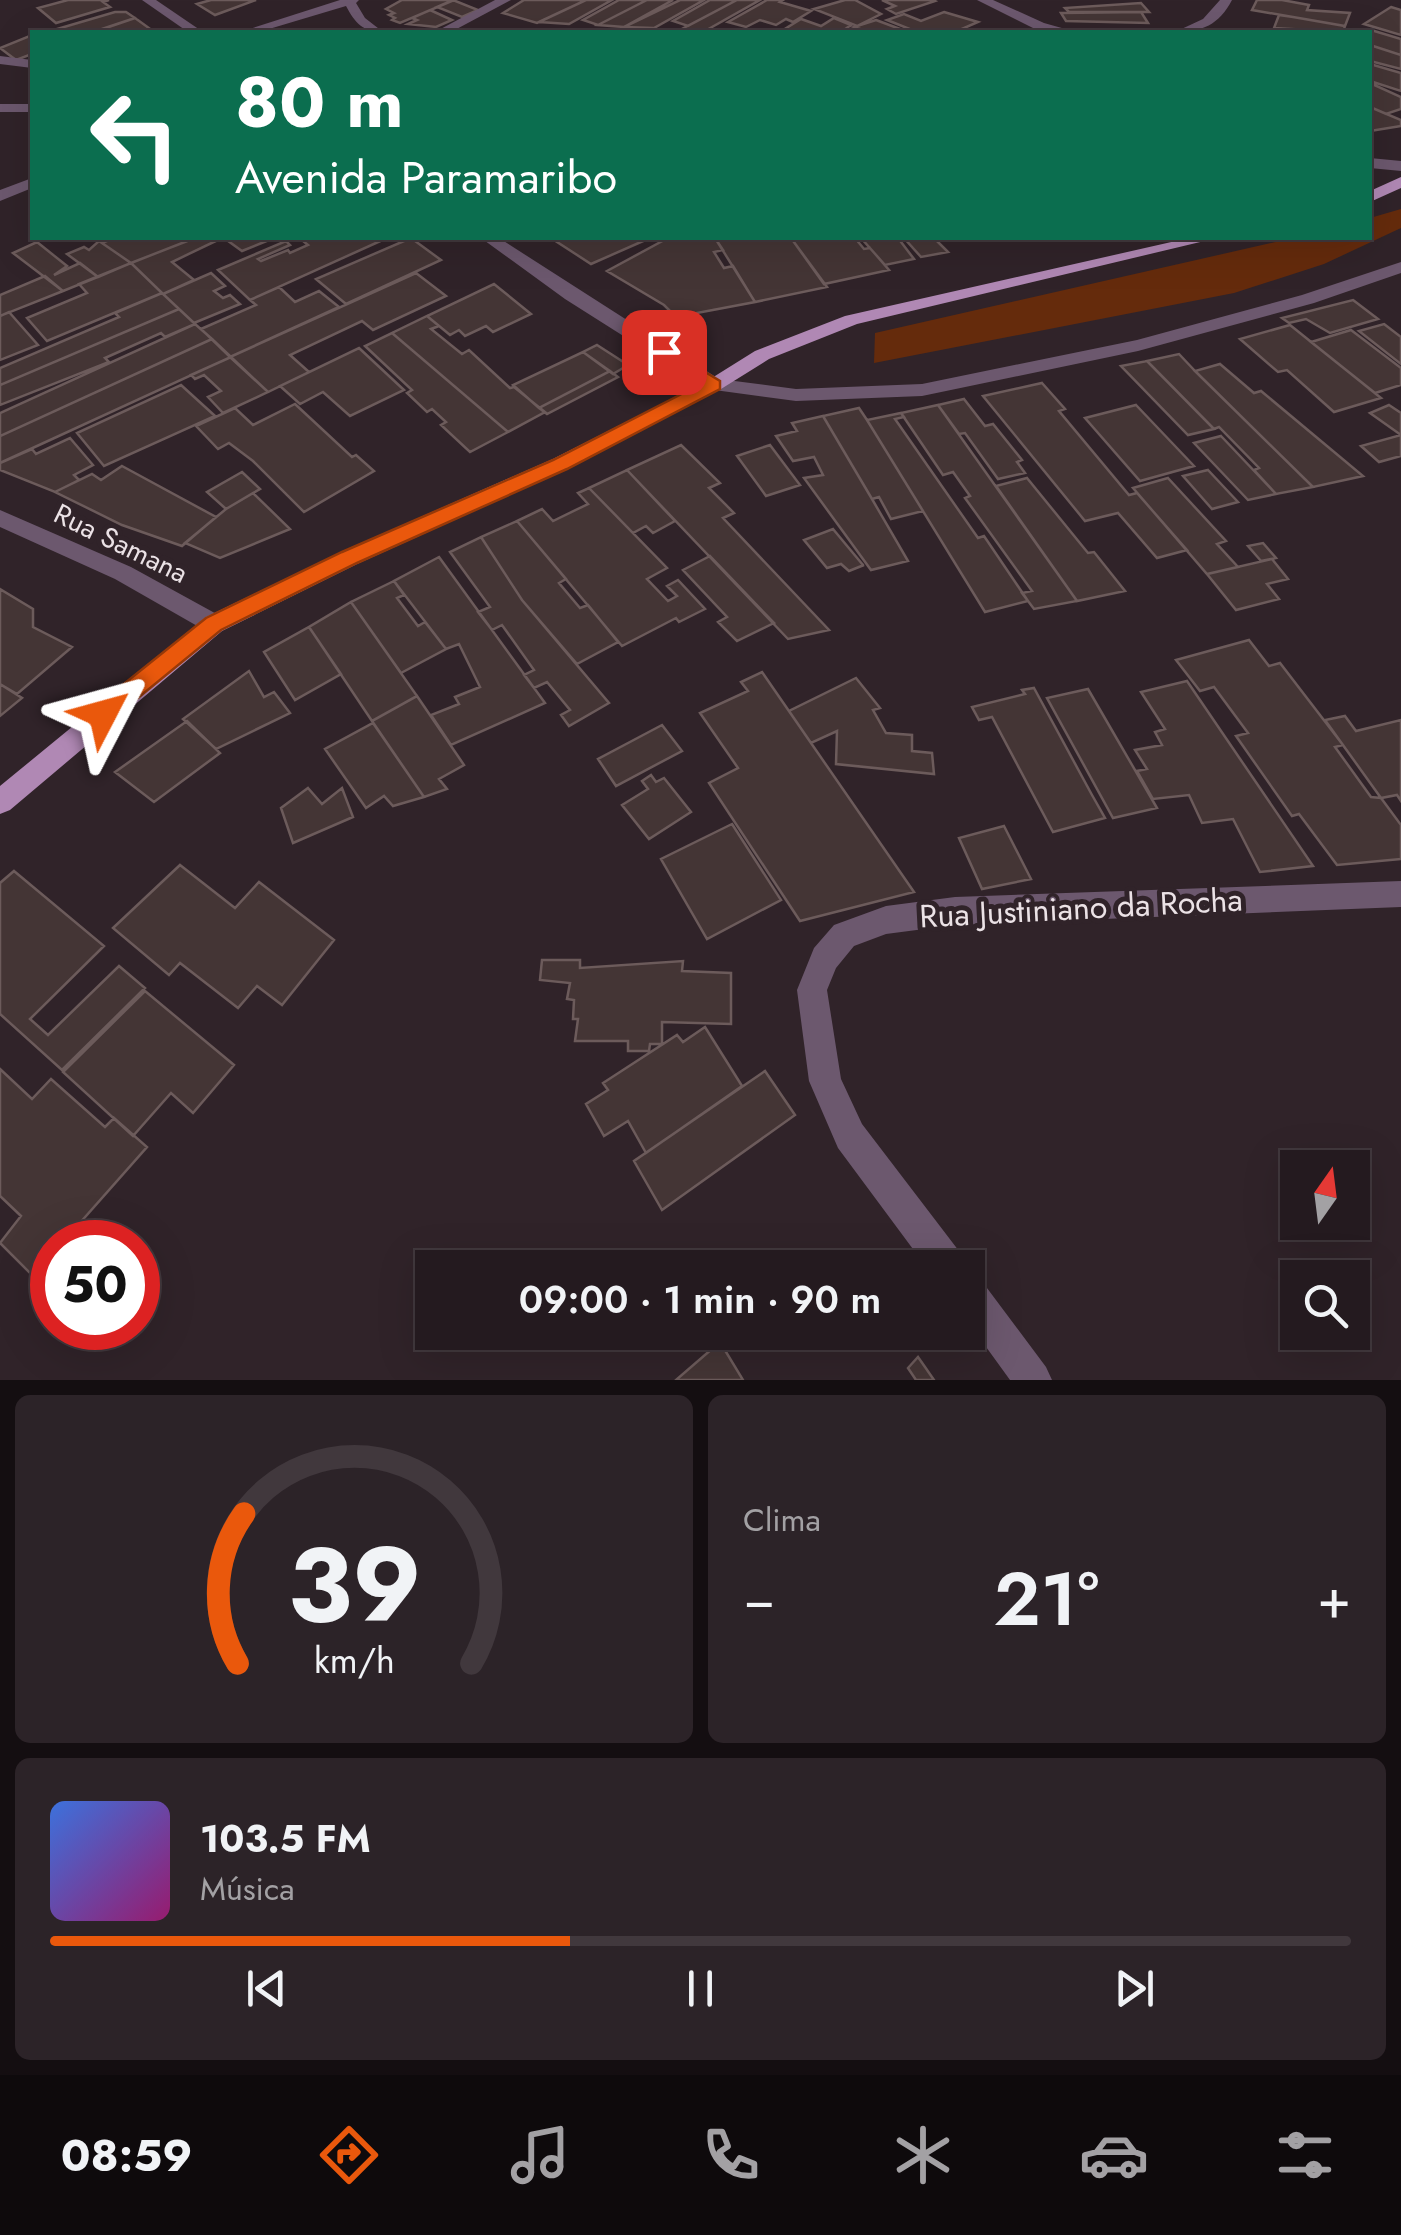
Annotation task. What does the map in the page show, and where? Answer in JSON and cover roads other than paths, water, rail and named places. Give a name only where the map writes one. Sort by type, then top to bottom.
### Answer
[{"type":"main road","points":[[1372,196],[1401,182]]},
{"type":"main road","points":[[0,802],[214,624],[349,558],[560,464],[714,385],[762,354],[851,320],[1200,240]]},
{"type":"street","points":[[148,0],[193,30]]},
{"type":"street","points":[[446,30],[505,0]]},
{"type":"street","points":[[983,0],[1040,26],[1059,30]]},
{"type":"street","points":[[1188,30],[1218,15],[1226,0]]},
{"type":"street","points":[[254,30],[351,1],[360,20],[373,30]]},
{"type":"street","points":[[0,60],[30,64]]},
{"type":"street","points":[[0,108],[30,108]]},
{"type":"street","points":[[1372,163],[1401,166]]},
{"type":"street","points":[[0,196],[30,184]]},
{"type":"street","points":[[492,240],[570,295],[714,385],[796,395],[922,390],[1222,324],[1401,268]]},
{"type":"street","name":"Rua Samana","points":[[0,518],[123,573],[214,624]]},
{"type":"street","name":"Rua Justiniano da Rocha","points":[[935,1250],[850,1136],[825,1082],[812,990],[826,958],[844,935],[886,920],[955,911],[1401,894]]},
{"type":"street","points":[[985,1316],[1033,1380]]}]
